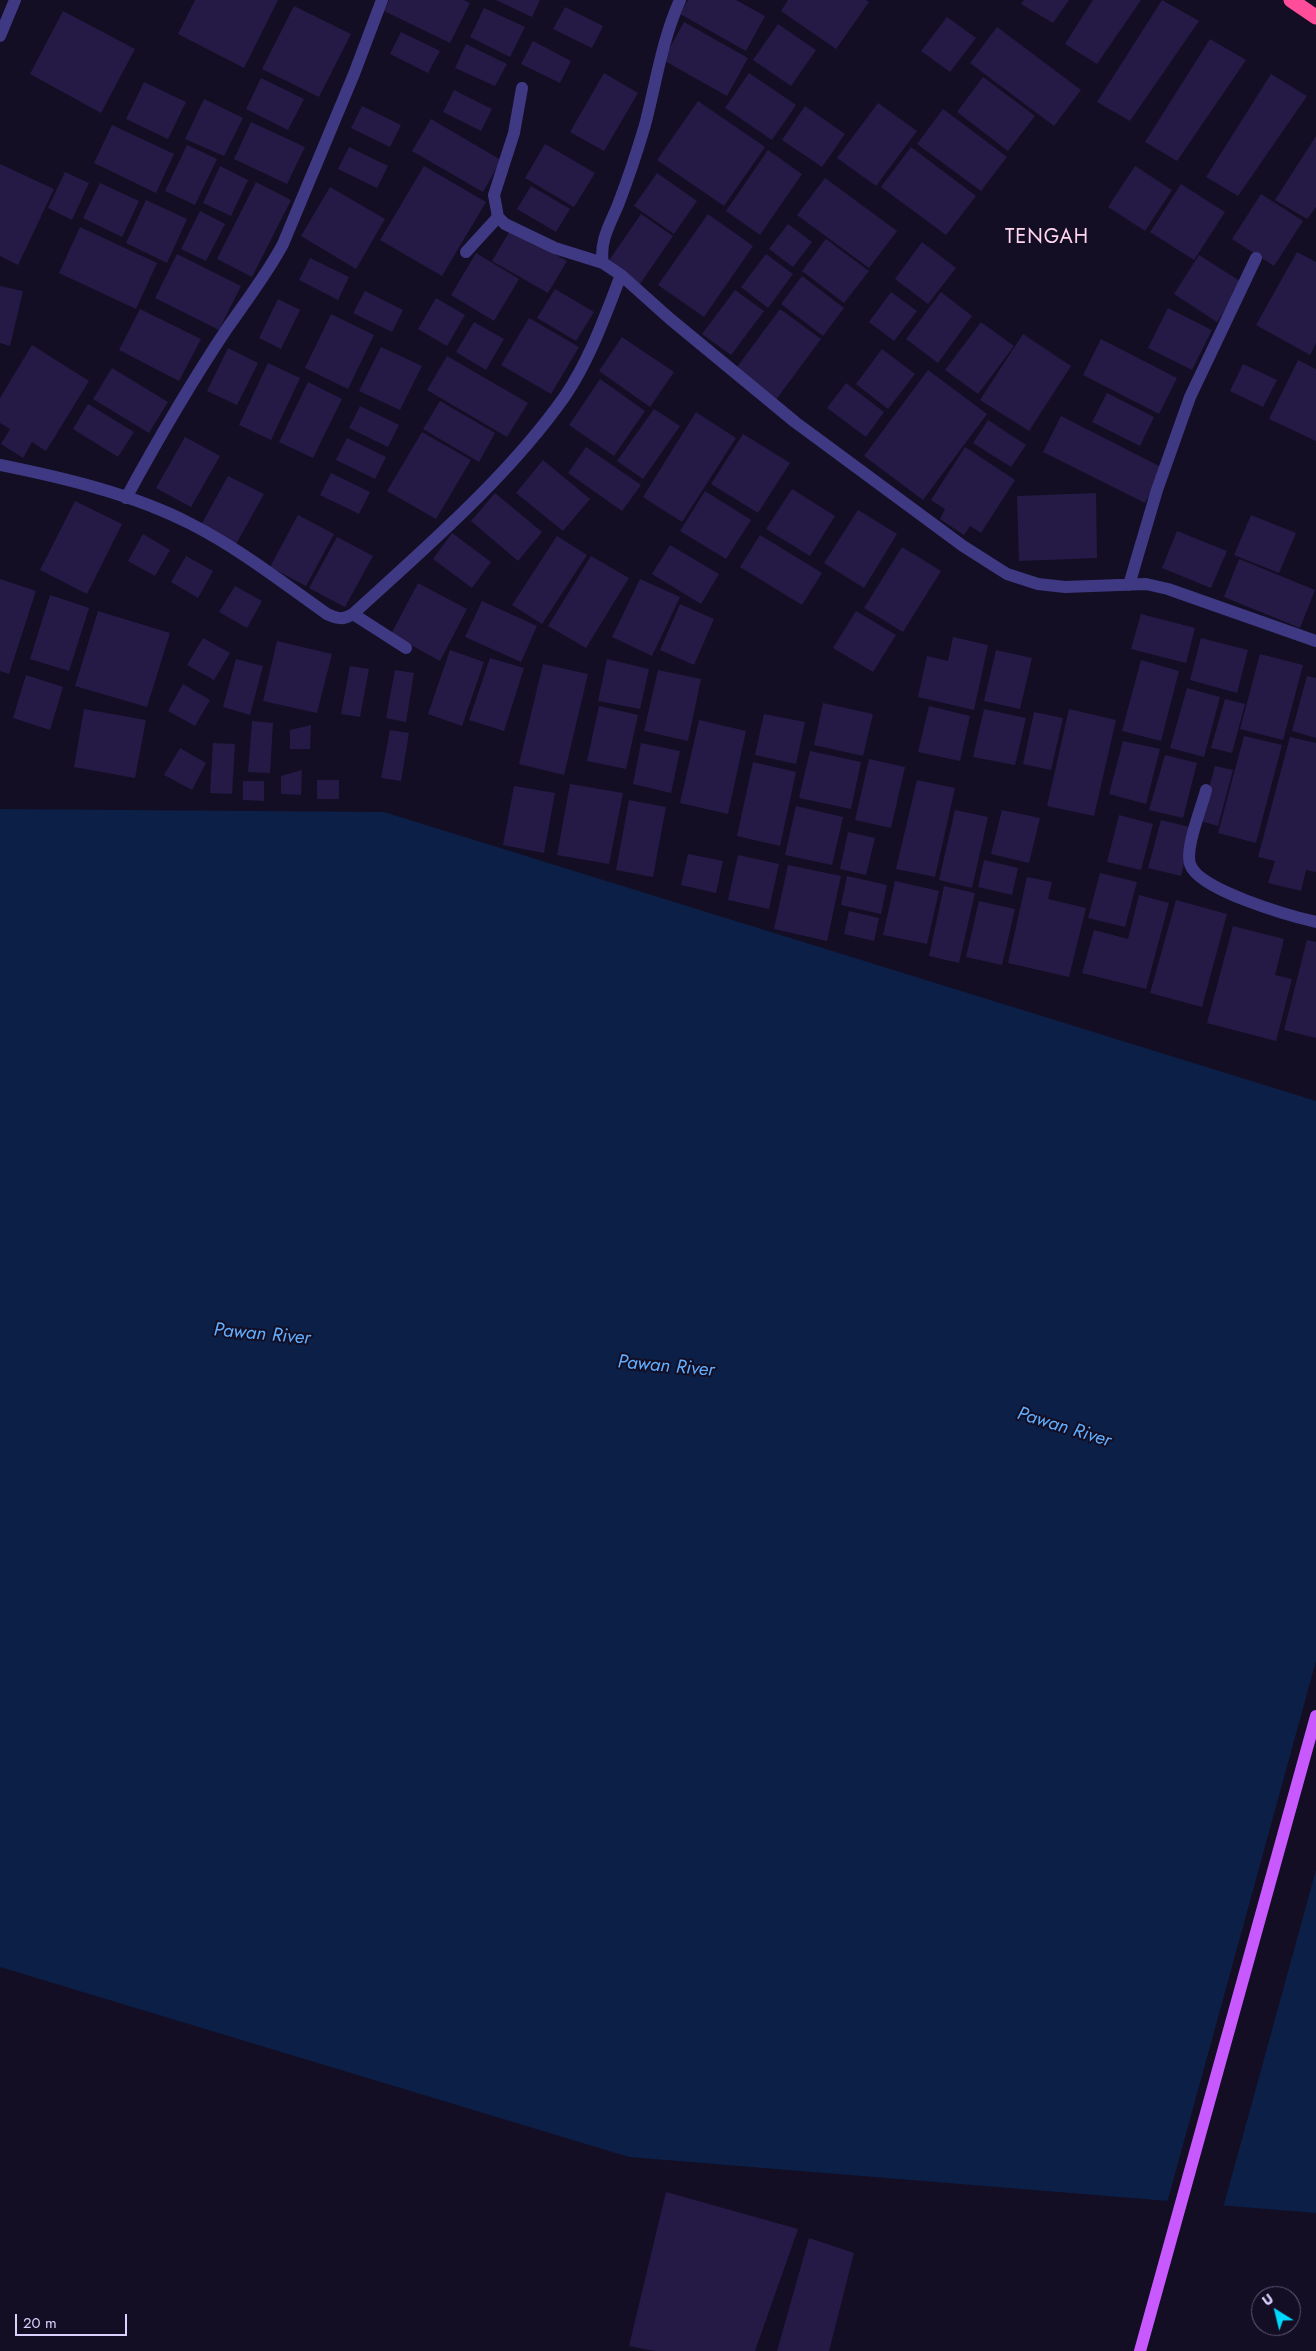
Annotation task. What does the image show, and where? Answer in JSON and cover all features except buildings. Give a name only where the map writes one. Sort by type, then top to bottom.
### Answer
[{"type":"highway","points":[[1291,0],[1316,17]]},
{"type":"main road","points":[[1140,2351],[1316,1716]]},
{"type":"street","points":[[0,36],[15,0]]},
{"type":"street","points":[[126,498],[178,406],[227,329],[271,266],[283,244],[354,74],[382,0]]},
{"type":"street","points":[[603,263],[602,247],[604,238],[634,160],[663,43],[680,0]]},
{"type":"street","points":[[522,88],[514,133],[494,195],[498,217],[505,224],[555,248],[603,263],[621,275],[669,318],[795,422],[963,546],[1007,574],[1038,584],[1065,588],[1146,584],[1168,589],[1316,641]]},
{"type":"street","points":[[466,252],[498,217]]},
{"type":"street","points":[[1129,585],[1157,490],[1190,396],[1256,258]]},
{"type":"street","points":[[0,465],[36,472],[126,498],[190,524],[223,542],[335,618],[346,618],[353,614],[471,503],[516,457],[548,418],[566,394],[584,362],[621,275]]},
{"type":"street","points":[[353,614],[406,648]]},
{"type":"street","points":[[1206,790],[1189,853],[1190,865],[1195,873],[1202,880],[1233,894],[1279,912],[1316,922]]},
{"type":"water","name":"Pawan River","points":[[0,809],[384,812],[1316,1101],[1316,2213],[629,2157],[0,1967]]},
{"type":"pier","points":[[1316,1661],[1316,1870],[1223,2208],[1167,2203]]},
{"type":"district","name":"TENGAH","points":[[1047,238]]}]
